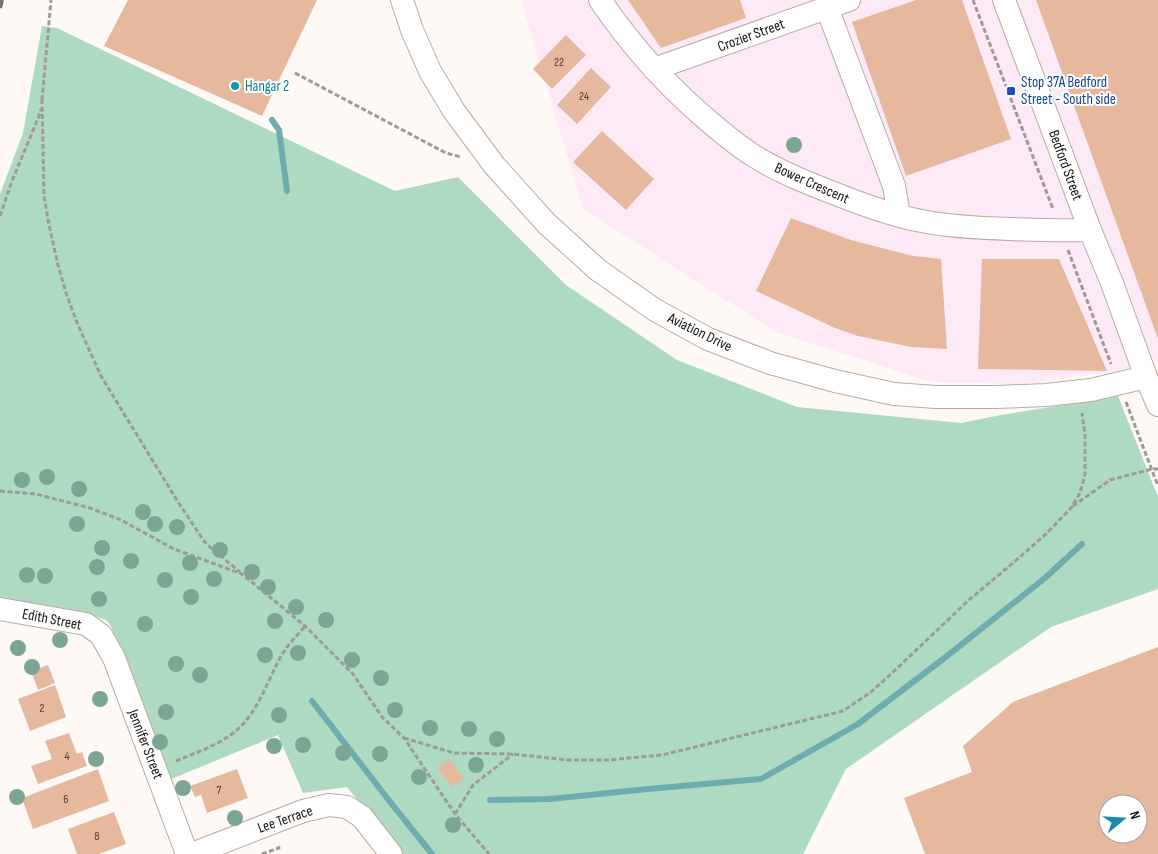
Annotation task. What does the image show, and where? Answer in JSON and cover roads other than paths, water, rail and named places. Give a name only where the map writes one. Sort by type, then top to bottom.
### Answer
[{"type":"street","name":"Aviation Drive","points":[[402,0],[412,30],[430,71],[454,111],[494,165],[547,224],[598,270],[664,315],[708,338],[770,363],[835,381],[894,394],[936,397],[996,397],[1079,392],[1152,378]]},
{"type":"street","name":"Bower Crescent","points":[[600,0],[615,22],[654,69],[679,95],[728,138],[758,158],[789,175],[862,204],[926,222],[982,228],[1061,231],[1090,230]]},
{"type":"street","name":"Crozier Street","points":[[654,69],[848,0]]},
{"type":"street","name":"Bedford Street","points":[[1004,0],[1090,230],[1130,330],[1152,378],[1158,405]]},
{"type":"street","points":[[827,8],[894,186],[899,215]]},
{"type":"street","name":"Edith Street","points":[[0,609],[86,624],[101,636]]},
{"type":"street","name":"Jennifer Street","points":[[101,636],[114,658],[187,854]]},
{"type":"street","name":"Lee Terrace","points":[[192,854],[303,811],[329,805],[347,807],[362,817],[391,854]]},
{"type":"waterway","points":[[272,120],[279,130],[287,191]]},
{"type":"waterway","points":[[490,800],[550,799],[761,779],[858,724],[1045,578],[1082,544]]},
{"type":"waterway","points":[[312,701],[432,854]]},
{"type":"railway","points":[[0,8],[2,0]]},
{"type":"place","name":"Hangar 2","points":[[235,86]]},
{"type":"place","name":"Stop 37A Bedford Street - South side","points":[[1011,91]]}]
